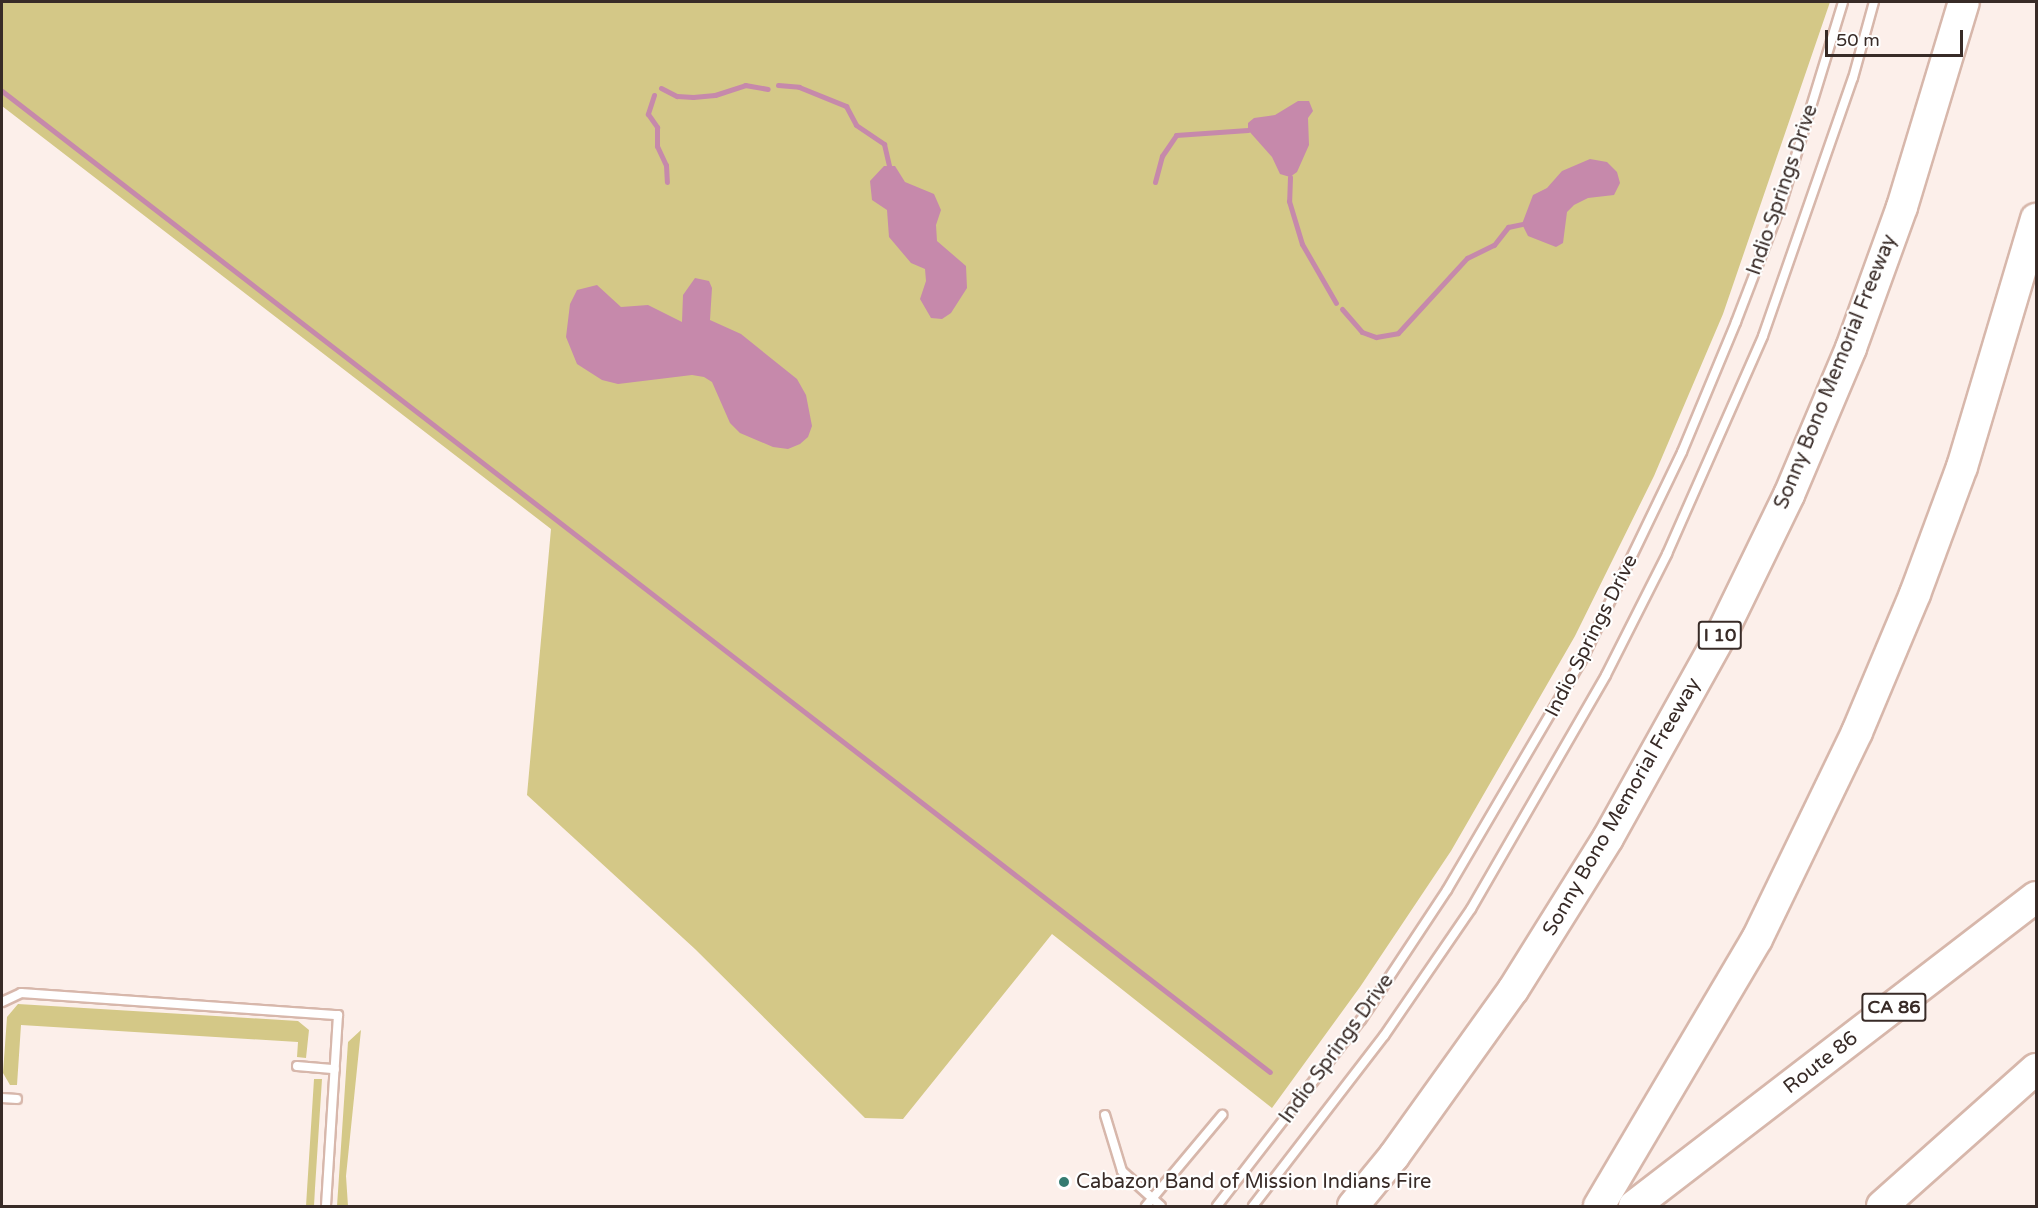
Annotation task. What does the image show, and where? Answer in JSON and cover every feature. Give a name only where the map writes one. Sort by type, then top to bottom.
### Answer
[{"type":"highway","name":"Sonny Bono Memorial Freeway","points":[[1353,1206],[1394,1156],[1513,990],[1608,838],[1721,634],[1789,495],[1851,348],[1902,207],[1964,2]]},
{"type":"highway","points":[[1599,1206],[1757,939],[1857,732],[1915,594],[1962,467],[2037,219]]},
{"type":"highway","name":"Route 86","points":[[1634,1206],[2037,897]]},
{"type":"highway","points":[[1882,1206],[2037,1069]]},
{"type":"lane","name":"Indio Springs Drive","points":[[1217,1206],[1362,1020],[1459,870],[1581,662],[1682,452],[1736,322],[1781,205],[1843,2]]},
{"type":"lane","name":"Indio Springs Drive","points":[[1253,1206],[1377,1045],[1472,909],[1606,675],[1667,554],[1763,336],[1849,89],[1874,2]]},
{"type":"lane","points":[[2,1002],[21,993],[338,1015],[326,1206]]},
{"type":"lane","points":[[297,1066],[335,1069]]},
{"type":"lane","points":[[2,1098],[16,1099]]},
{"type":"lane","points":[[1105,1115],[1122,1171],[1161,1206]]},
{"type":"lane","points":[[1146,1206],[1222,1115]]},
{"type":"shaded area","points":[[2,2],[1830,2],[1723,314],[1654,476],[1575,636],[1451,851],[1360,987],[1272,1108],[1052,934],[903,1119],[865,1118],[695,949],[527,795],[551,529],[2,106]]},
{"type":"shaded area","points":[[1298,101],[1309,101],[1313,111],[1308,118],[1309,145],[1297,172],[1290,177],[1280,174],[1272,157],[1248,130],[1248,123],[1254,118],[1275,115]]},
{"type":"shaded area","points":[[1590,159],[1607,162],[1617,172],[1620,183],[1614,195],[1588,198],[1574,205],[1567,212],[1563,243],[1556,247],[1528,236],[1522,224],[1533,195],[1547,188],[1562,171]]},
{"type":"shaded area","points":[[884,166],[895,166],[905,182],[934,194],[941,210],[936,225],[937,241],[966,266],[967,288],[951,313],[942,319],[931,318],[920,299],[926,281],[925,269],[911,263],[889,237],[887,210],[872,200],[870,181]]},
{"type":"shaded area","points":[[695,278],[709,281],[712,288],[710,320],[741,334],[797,379],[806,395],[812,426],[808,437],[800,444],[788,449],[773,447],[740,433],[730,423],[712,382],[704,377],[692,375],[618,384],[602,380],[577,364],[566,337],[570,304],[577,290],[597,285],[621,307],[648,305],[682,322],[683,295]]},
{"type":"shaded area","points":[[18,1004],[298,1021],[309,1030],[306,1058],[297,1057],[298,1042],[21,1025],[17,1085],[10,1085],[3,1073],[7,1017]]},
{"type":"shaded area","points":[[361,1030],[346,1176],[348,1206],[337,1206],[348,1042]]},
{"type":"shaded area","points":[[314,1079],[322,1079],[314,1206],[306,1206]]},
{"type":"waterway","points":[[661,88],[677,96],[693,97],[715,95],[745,85],[768,89]]},
{"type":"waterway","points":[[778,85],[799,87],[846,106],[856,125],[884,144],[889,166]]},
{"type":"waterway","points":[[2,91],[1270,1072]]},
{"type":"waterway","points":[[654,95],[648,114],[657,127],[657,146],[666,165],[667,182]]},
{"type":"waterway","points":[[1155,182],[1162,156],[1176,135],[1248,130]]},
{"type":"waterway","points":[[1290,177],[1289,201],[1302,244],[1336,303]]},
{"type":"waterway","points":[[1342,309],[1362,332],[1376,337],[1398,333],[1467,258],[1494,245],[1508,227],[1522,224]]},
{"type":"place","name":"Cabazon Band of Mission Indians Fire","points":[[1064,1182]]}]
